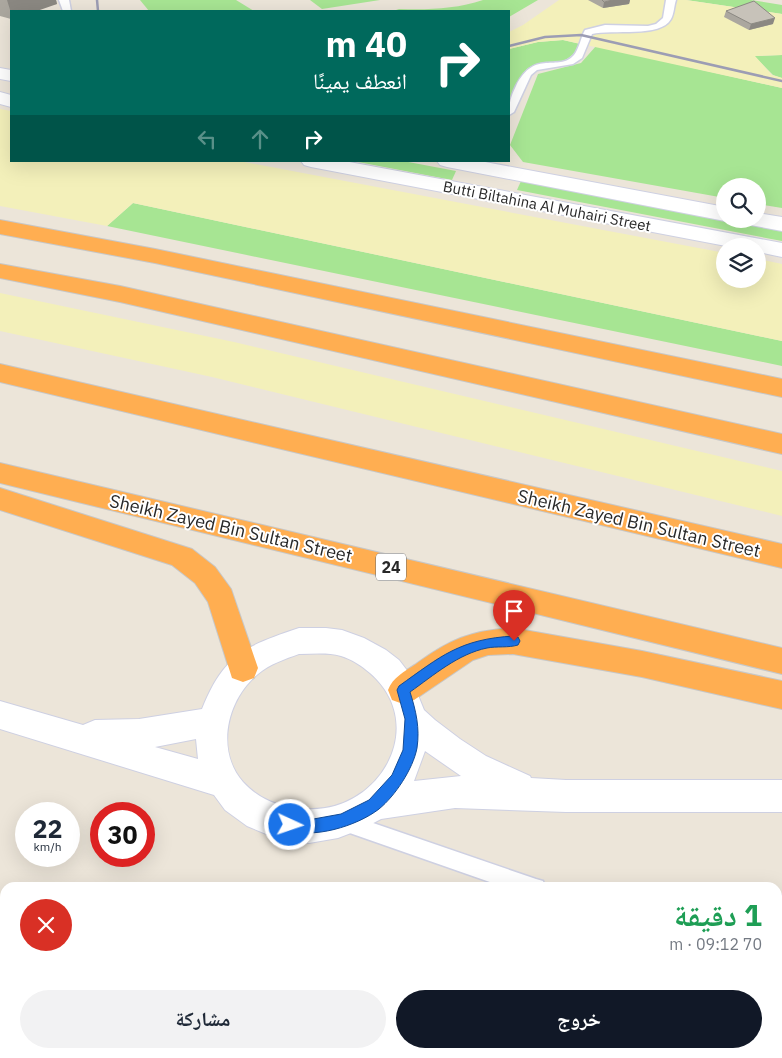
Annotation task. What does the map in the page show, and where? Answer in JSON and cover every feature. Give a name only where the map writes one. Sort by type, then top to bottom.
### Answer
[{"type":"highway","points":[[0,212],[89,233],[155,256]]},
{"type":"highway","points":[[0,227],[155,256],[782,388]]},
{"type":"highway","points":[[0,271],[120,294],[782,444]]},
{"type":"highway","name":"Sheikh Zayed Bin Sultan Street","points":[[0,373],[99,394],[782,556]]},
{"type":"highway","name":"Sheikh Zayed Bin Sultan Street","points":[[0,473],[782,660]]},
{"type":"highway","points":[[0,499],[182,557],[205,575],[221,598],[243,668]]},
{"type":"highway","points":[[408,705],[447,659],[465,649],[488,642],[514,641],[642,664],[782,695]]},
{"type":"street","name":"Butti Biltahina Al Muhairi Street","points":[[316,162],[782,250]]},
{"type":"street","name":"Butti Biltahina Al Muhairi Street","points":[[459,162],[483,164],[716,212]]},
{"type":"street","points":[[470,192],[483,164]]},
{"type":"street","points":[[766,221],[782,224]]},
{"type":"street","points":[[408,705],[410,750],[397,780],[374,804],[343,821],[308,827],[273,822],[243,806],[222,782],[211,753],[212,721],[223,693],[243,668],[269,651],[299,641],[331,641],[360,650],[385,666],[408,705],[437,743],[467,764],[504,782],[536,794]]},
{"type":"street","points":[[0,715],[222,782]]},
{"type":"street","points":[[39,728],[80,735],[123,736],[168,732],[212,721]]},
{"type":"street","points":[[374,804],[455,792],[566,796],[782,796]]},
{"type":"lane","points":[[510,110],[527,74],[534,68],[570,62],[579,56],[588,32],[605,28],[648,29],[659,26],[667,19],[671,0]]},
{"type":"lane","points":[[343,821],[519,882]]},
{"type":"green space","points":[[140,0],[236,0],[252,10],[148,10]]},
{"type":"green space","points":[[310,0],[380,0],[322,9]]},
{"type":"green space","points":[[483,0],[538,0],[510,16],[510,10],[396,10],[431,9]]},
{"type":"green space","points":[[686,0],[751,0],[782,5],[782,14]]},
{"type":"green space","points":[[563,40],[580,44],[574,53],[566,59],[538,64],[527,69],[519,80],[510,101],[510,49],[538,42]]},
{"type":"green space","points":[[596,46],[782,88],[782,208],[766,205],[766,178],[716,178],[716,196],[523,162],[510,145],[538,74],[581,63]]},
{"type":"green space","points":[[782,55],[782,78],[773,75],[754,56]]},
{"type":"green space","points":[[358,162],[408,162],[456,171],[452,180]]},
{"type":"green space","points":[[521,181],[716,218],[716,228],[766,228],[782,231],[782,241],[517,190]]},
{"type":"green space","points":[[133,203],[782,341],[782,366],[107,226]]},
{"type":"sand","points":[[559,0],[686,0],[782,14],[782,55],[755,56],[772,75],[782,78],[782,88],[563,40],[538,42],[510,49],[510,32],[523,25]]},
{"type":"sand","points":[[0,109],[10,111],[10,162],[244,162],[716,251],[716,288],[766,288],[766,261],[782,264],[782,341],[133,203],[107,226],[0,206]]},
{"type":"sand","points":[[0,293],[234,342],[782,471],[782,516],[212,377],[0,331]]},
{"type":"building","points":[[754,1],[775,18],[751,24],[726,11]]},
{"type":"railway","points":[[97,0],[98,10]]},
{"type":"railway","points":[[510,46],[545,37],[581,35],[782,81]]},
{"type":"route","points":[[290,825],[308,827],[343,821],[374,804],[397,780],[410,750],[412,719],[403,690],[447,659],[465,649],[488,642],[514,641]]}]
